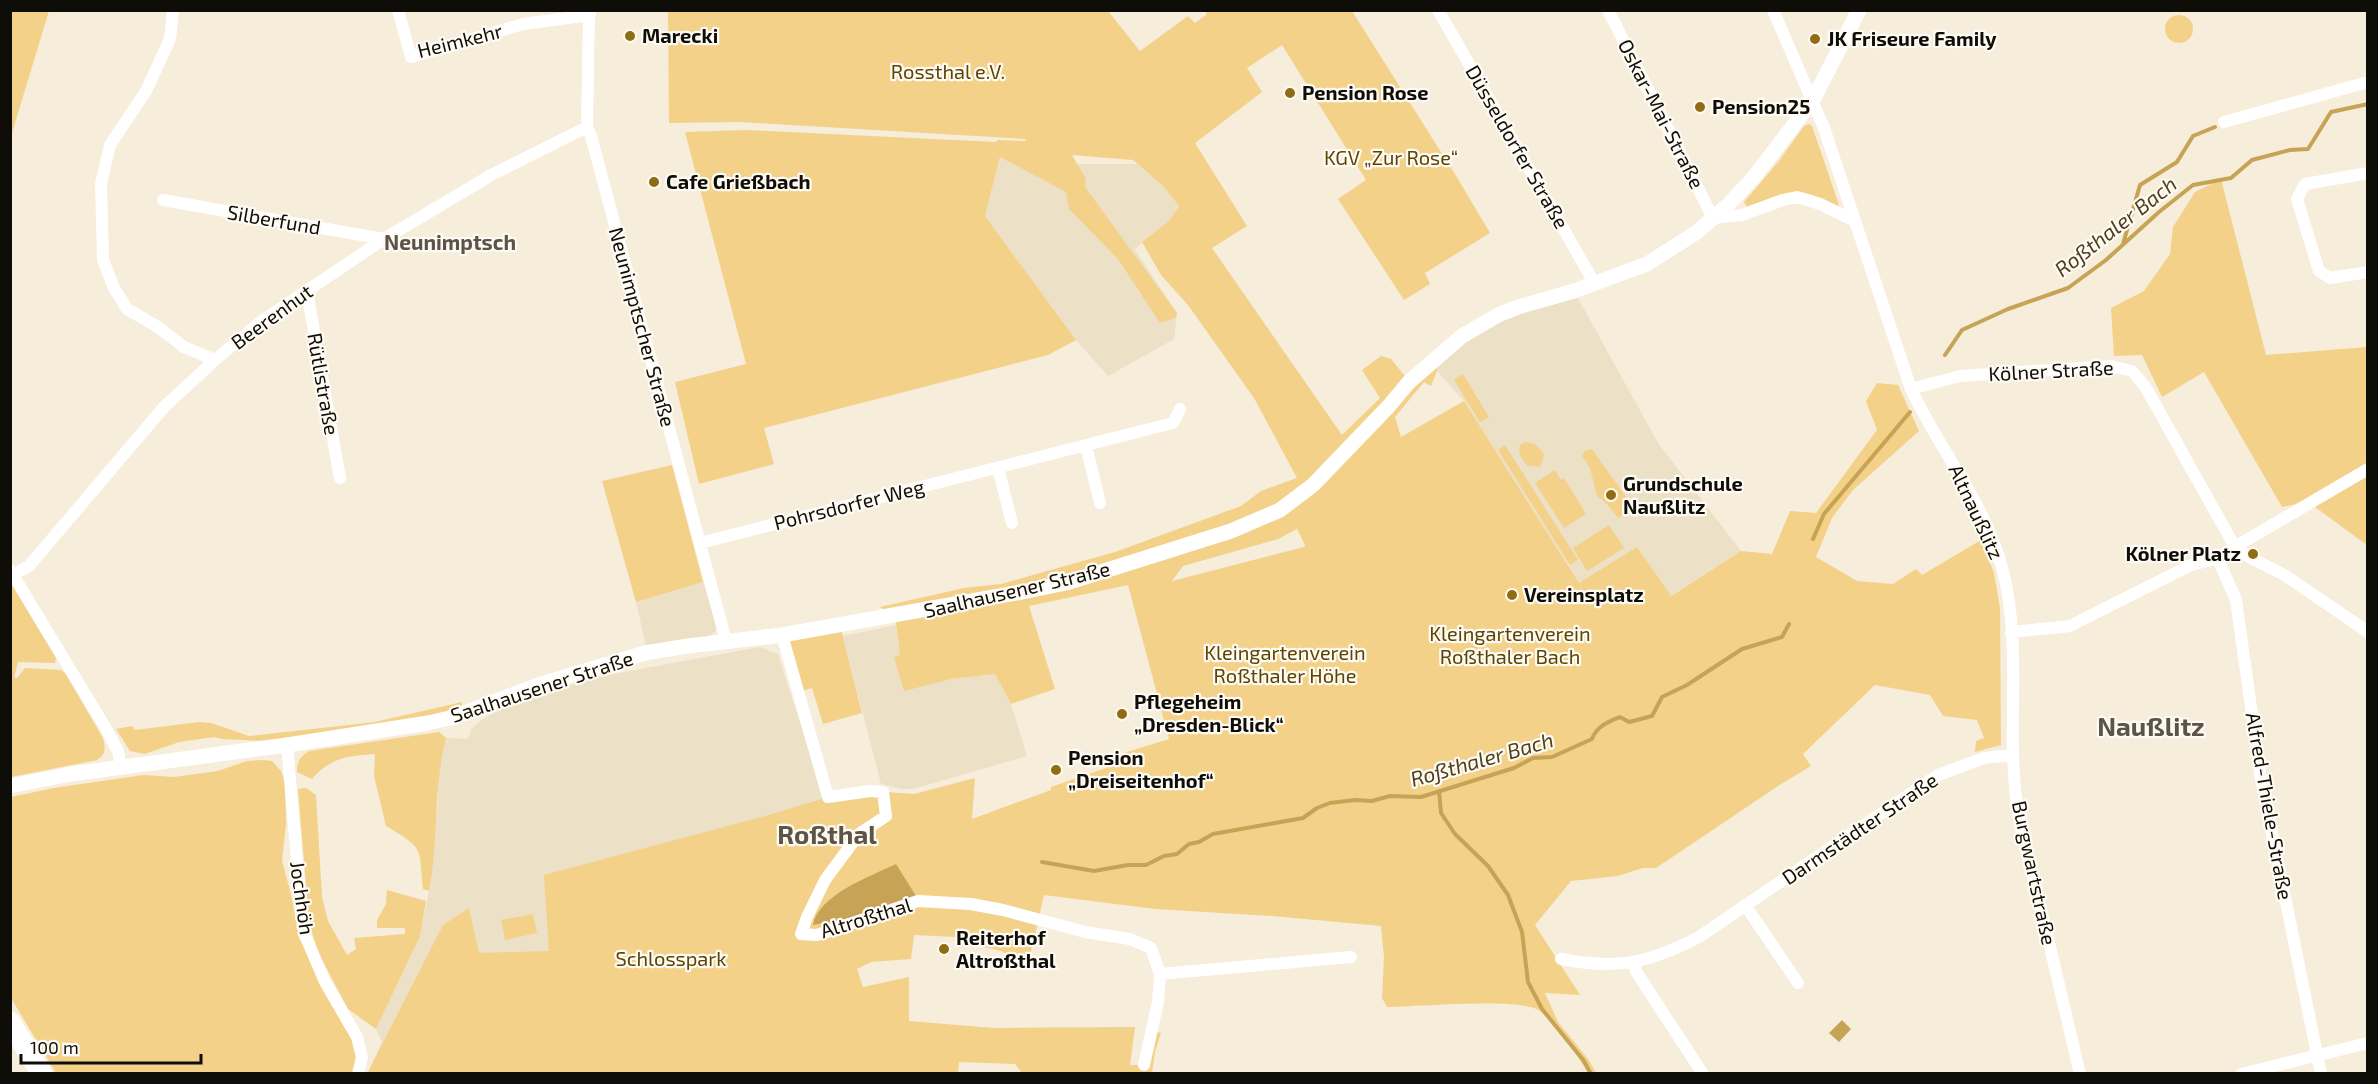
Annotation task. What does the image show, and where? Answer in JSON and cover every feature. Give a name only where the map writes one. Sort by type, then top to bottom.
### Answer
[{"type":"highway","points":[[10,1022],[42,1074]]},
{"type":"street","points":[[173,10],[170,39],[146,91],[110,145],[101,184],[103,260],[114,288],[127,309],[158,327],[184,347],[215,360]]},
{"type":"street","name":"Heimkehr","points":[[398,10],[411,57],[523,24],[589,13]]},
{"type":"street","name":"Düsseldorfer Straße","points":[[1438,10],[1595,284]]},
{"type":"street","name":"Oskar-Mai-Straße","points":[[1608,10],[1713,218]]},
{"type":"street","name":"Altnaußlitz","points":[[1773,10],[1813,100],[1911,389],[1926,421],[1952,459],[1987,524],[2003,571],[2009,601],[2011,632]]},
{"type":"street","name":"Saalhausener Straße","points":[[10,786],[121,766],[287,745],[454,717],[538,685],[645,653],[782,635],[930,610],[1066,583],[1231,531],[1280,510],[1313,485],[1381,416],[1409,382],[1462,336],[1508,311],[1595,284],[1647,264],[1713,218],[1754,177],[1813,100],[1859,10]]},
{"type":"street","name":"Neunimptscher Straße","points":[[589,13],[587,128],[726,641]]},
{"type":"street","points":[[2224,122],[2367,82]]},
{"type":"street","name":"Beerenhut","points":[[12,573],[29,566],[164,407],[259,323],[384,239],[493,174],[587,128]]},
{"type":"street","points":[[2367,173],[2305,184],[2297,199],[2319,271],[2330,278],[2367,272]]},
{"type":"street","points":[[1713,218],[1742,215],[1797,197],[1820,204],[1855,221]]},
{"type":"street","name":"Silberfund","points":[[163,201],[384,239]]},
{"type":"street","name":"Rütlistraße","points":[[307,291],[340,478]]},
{"type":"street","name":"Kölner Straße","points":[[1911,389],[1960,376],[2111,366],[2132,371],[2146,388],[2235,547]]},
{"type":"street","name":"Pohrsdorfer Weg","points":[[700,543],[1173,423],[1180,409]]},
{"type":"street","points":[[1086,446],[1100,503]]},
{"type":"street","points":[[998,468],[1012,523]]},
{"type":"street","points":[[2011,632],[2070,626],[2181,570],[2220,558],[2367,469]]},
{"type":"street","points":[[2235,547],[2286,576],[2367,632]]},
{"type":"street","name":"Alfred-Thiele-Straße","points":[[2220,558],[2221,566],[2236,600],[2261,779],[2321,1074]]},
{"type":"street","points":[[12,573],[104,725],[118,752],[121,766]]},
{"type":"street","name":"Burgwartstraße","points":[[2011,632],[2013,755],[2017,812],[2080,1074]]},
{"type":"street","name":"Altroßthal","points":[[782,635],[828,797],[870,791],[883,792],[886,816],[859,834],[825,880],[801,934],[817,935],[918,901],[971,904],[1085,932],[1130,939],[1151,948],[1160,974],[1158,1002],[1144,1065]]},
{"type":"street","name":"Jochhöh","points":[[287,745],[305,935],[325,982],[357,1037],[362,1057],[358,1074]]},
{"type":"street","name":"Darmstädter Straße","points":[[1561,959],[1590,965],[1633,963],[1668,953],[1699,938],[1938,775],[1984,758],[2013,755]]},
{"type":"street","points":[[1745,905],[1798,983]]},
{"type":"street","points":[[1160,974],[1351,957]]},
{"type":"street","points":[[1633,963],[1637,974],[1703,1074]]},
{"type":"street","points":[[2241,1074],[2367,1043]]},
{"type":"shaded area","points":[[1025,144],[1078,164],[1137,164],[1162,185],[1179,206],[1169,221],[1135,250],[1177,313],[1174,339],[1108,376],[1076,340],[985,216],[1000,157]]},
{"type":"shaded area","name":"Grundschule Naußlitz","points":[[1574,291],[1658,443],[1741,551],[1670,596],[1579,583],[1464,401],[1437,371],[1439,354],[1462,336]]},
{"type":"shaded area","points":[[703,582],[717,627],[714,633],[705,637],[646,646],[636,602]]},
{"type":"shaded area","points":[[896,625],[900,656],[894,657],[951,679],[995,674],[1011,704],[1027,756],[913,789],[881,784],[843,636]]},
{"type":"shaded area","points":[[760,647],[778,654],[828,811],[367,1074],[382,1042],[376,1029],[420,936],[429,891],[438,803],[439,767],[446,738],[468,739],[472,728],[483,719],[520,699],[608,675]]},
{"type":"shaded area","points":[[896,864],[916,896],[861,916],[813,925],[817,914],[835,896]]},
{"type":"shaded area","points":[[1842,1020],[1851,1029],[1839,1042],[1829,1033]]},
{"type":"green space","points":[[10,11],[49,11],[11,136]]},
{"type":"green space","points":[[668,11],[1108,11],[1140,51],[1188,16],[1195,23],[1207,14],[1205,11],[1352,11],[1490,233],[1425,273],[1430,284],[1404,300],[1338,199],[1366,180],[1282,45],[1247,68],[1262,92],[1195,143],[1247,226],[1212,248],[1342,435],[1380,398],[1362,370],[1381,356],[1391,359],[1409,381],[1439,354],[1437,371],[1431,386],[1424,382],[1395,417],[1401,437],[1464,401],[1579,583],[1637,547],[1671,596],[1741,551],[1772,554],[1790,511],[1816,513],[1877,430],[1866,401],[1877,383],[1898,385],[1919,431],[1853,490],[1832,518],[1816,557],[1857,581],[1893,584],[1916,569],[1922,575],[1981,540],[1994,573],[2000,608],[2001,745],[1975,752],[1976,741],[1984,738],[1977,720],[1943,716],[1930,695],[1875,685],[1803,754],[1811,766],[1656,868],[1643,868],[1618,876],[1571,881],[1535,925],[1580,995],[1545,993],[1558,1022],[1588,1059],[1596,1073],[1588,1073],[1553,1024],[1540,1011],[1530,1007],[1513,1004],[1467,1004],[1387,1007],[1382,998],[1384,957],[1381,926],[1155,909],[1044,895],[1028,965],[1001,951],[976,945],[975,938],[914,935],[911,959],[871,962],[857,969],[863,987],[909,977],[909,1021],[994,1028],[1135,1027],[1130,1065],[1144,1065],[1152,1031],[1161,1033],[1152,1073],[1022,1073],[1015,1064],[959,1062],[958,1074],[367,1074],[443,925],[469,908],[479,953],[549,951],[544,875],[828,797],[870,791],[914,794],[975,778],[972,819],[1051,790],[1051,787],[1123,762],[1121,754],[1169,739],[1128,585],[1029,606],[1055,689],[1011,704],[995,674],[951,679],[904,691],[894,657],[900,655],[895,616],[880,607],[964,588],[1001,584],[1115,552],[1241,506],[1261,491],[1297,478],[1254,398],[1188,305],[1161,275],[1142,242],[1169,221],[1179,206],[1162,185],[1133,160],[1072,155],[1086,179],[1085,187],[1177,313],[1175,318],[1160,323],[1118,259],[1069,209],[1066,192],[1000,157],[985,216],[1076,340],[1048,355],[764,428],[774,464],[699,484],[675,382],[746,364],[685,132],[748,130],[996,142],[998,140],[1025,141],[1026,139],[739,122],[669,123]],"holes":[[[1297,529],[1304,547],[1172,581],[1183,566],[1278,539]]]},
{"type":"green space","points":[[2179,15],[2189,19],[2193,29],[2189,39],[2179,43],[2169,39],[2165,29],[2169,19]]},
{"type":"green space","points":[[1809,124],[1812,126],[1839,205],[1837,207],[1824,199],[1802,192],[1792,192],[1747,207],[1744,202],[1779,161],[1804,126]]},
{"type":"green space","points":[[2221,179],[2266,355],[2367,347],[2367,545],[2308,502],[2282,507],[2204,372],[2162,397],[2142,355],[2114,356],[2111,308],[2144,291],[2170,254],[2173,227],[2195,192]]},
{"type":"green space","points":[[1463,374],[1489,417],[1480,422],[1454,380]]},
{"type":"green space","points":[[1525,442],[1534,444],[1544,455],[1540,467],[1528,466],[1522,459],[1519,448]]},
{"type":"green space","points":[[1505,445],[1578,560],[1570,565],[1498,450]]},
{"type":"green space","points":[[1592,449],[1634,508],[1618,518],[1597,496],[1590,468],[1582,456],[1585,451]]},
{"type":"green space","points":[[672,465],[703,582],[636,602],[602,481]]},
{"type":"green space","points":[[1555,470],[1561,480],[1564,478],[1586,514],[1564,528],[1535,483]]},
{"type":"green space","points":[[1609,525],[1624,548],[1587,571],[1573,548]]},
{"type":"green space","points":[[10,581],[56,658],[55,663],[18,662],[14,677],[17,678],[25,668],[61,670],[65,673],[103,738],[104,753],[97,760],[11,777]]},
{"type":"green space","points":[[840,625],[862,713],[823,724],[812,688],[798,692],[782,635]]},
{"type":"green space","points":[[462,702],[462,705],[450,711],[431,716],[265,741],[214,737],[179,742],[145,754],[130,751],[116,729],[132,726],[135,730],[199,722],[211,723],[249,736],[375,722]]},
{"type":"green space","points":[[439,732],[446,738],[439,776],[429,891],[423,889],[420,856],[417,850],[407,839],[386,826],[374,776],[375,754],[340,759],[326,766],[312,779],[297,772],[297,768],[298,762],[309,751]]},
{"type":"green space","points":[[247,761],[272,761],[281,771],[285,783],[286,824],[282,861],[299,938],[357,1037],[358,1073],[56,1073],[11,998],[11,797],[54,788],[143,775],[174,777],[218,771]]},
{"type":"green space","points":[[306,788],[316,795],[322,897],[328,921],[347,955],[356,949],[354,938],[405,934],[405,928],[377,928],[377,920],[386,904],[387,890],[426,901],[420,936],[376,1029],[348,1009],[318,952],[309,922],[298,789]]},
{"type":"green space","points":[[533,914],[537,933],[505,940],[501,920]]},
{"type":"waterway","name":"Roßthaler Bach","points":[[1945,355],[1962,330],[2008,309],[2068,288],[2106,260],[2193,185],[2231,178],[2252,160],[2290,150],[2308,149],[2331,112],[2368,104]]},
{"type":"waterway","points":[[2123,244],[2140,185],[2177,162],[2193,136],[2215,127]]},
{"type":"waterway","name":"Roßthaler Bach","points":[[1813,539],[1824,514],[1910,412]]},
{"type":"waterway","name":"Roßthaler Bach","points":[[1042,862],[1094,871],[1128,865],[1146,865],[1164,856],[1177,854],[1189,844],[1199,842],[1213,834],[1303,818],[1317,808],[1330,803],[1355,800],[1372,801],[1390,796],[1421,797],[1514,768],[1533,758],[1552,757],[1592,739],[1600,728],[1620,717],[1629,722],[1652,716],[1662,697],[1687,685],[1742,649],[1782,637],[1789,624]]},
{"type":"waterway","points":[[1439,791],[1441,813],[1455,834],[1488,866],[1508,895],[1522,932],[1528,982],[1542,1009],[1584,1061],[1591,1074]]},
{"type":"place","name":"Marecki","points":[[630,36]]},
{"type":"place","name":"JK Friseure Family","points":[[1815,39]]},
{"type":"place","name":"Pension Rose","points":[[1290,93]]},
{"type":"place","name":"Pension25","points":[[1700,107]]},
{"type":"place","name":"Cafe Grießbach","points":[[654,182]]},
{"type":"place","name":"Grundschule Naußlitz","points":[[1611,495]]},
{"type":"place","name":"Kölner Platz","points":[[2253,554]]},
{"type":"place","name":"Vereinsplatz","points":[[1512,595]]},
{"type":"place","name":"Pflegeheim „Dresden-Blick“","points":[[1122,714]]},
{"type":"place","name":"Pension „Dreiseitenhof“","points":[[1056,770]]},
{"type":"place","name":"Reiterhof Altroßthal","points":[[944,949]]},
{"type":"district","name":"Neunimptsch","points":[[450,243]]},
{"type":"district","name":"Naußlitz","points":[[2151,727]]},
{"type":"district","name":"Roßthal","points":[[827,835]]},
{"type":"park label","name":"Rossthal e.V.","points":[[948,72]]},
{"type":"park label","name":"KGV „Zur Rose“","points":[[1391,158]]},
{"type":"park label","name":"Kleingartenverein Roßthaler Bach","points":[[1510,646]]},
{"type":"park label","name":"Kleingartenverein Roßthaler Höhe","points":[[1285,664]]},
{"type":"park label","name":"Schlosspark","points":[[671,959]]}]
